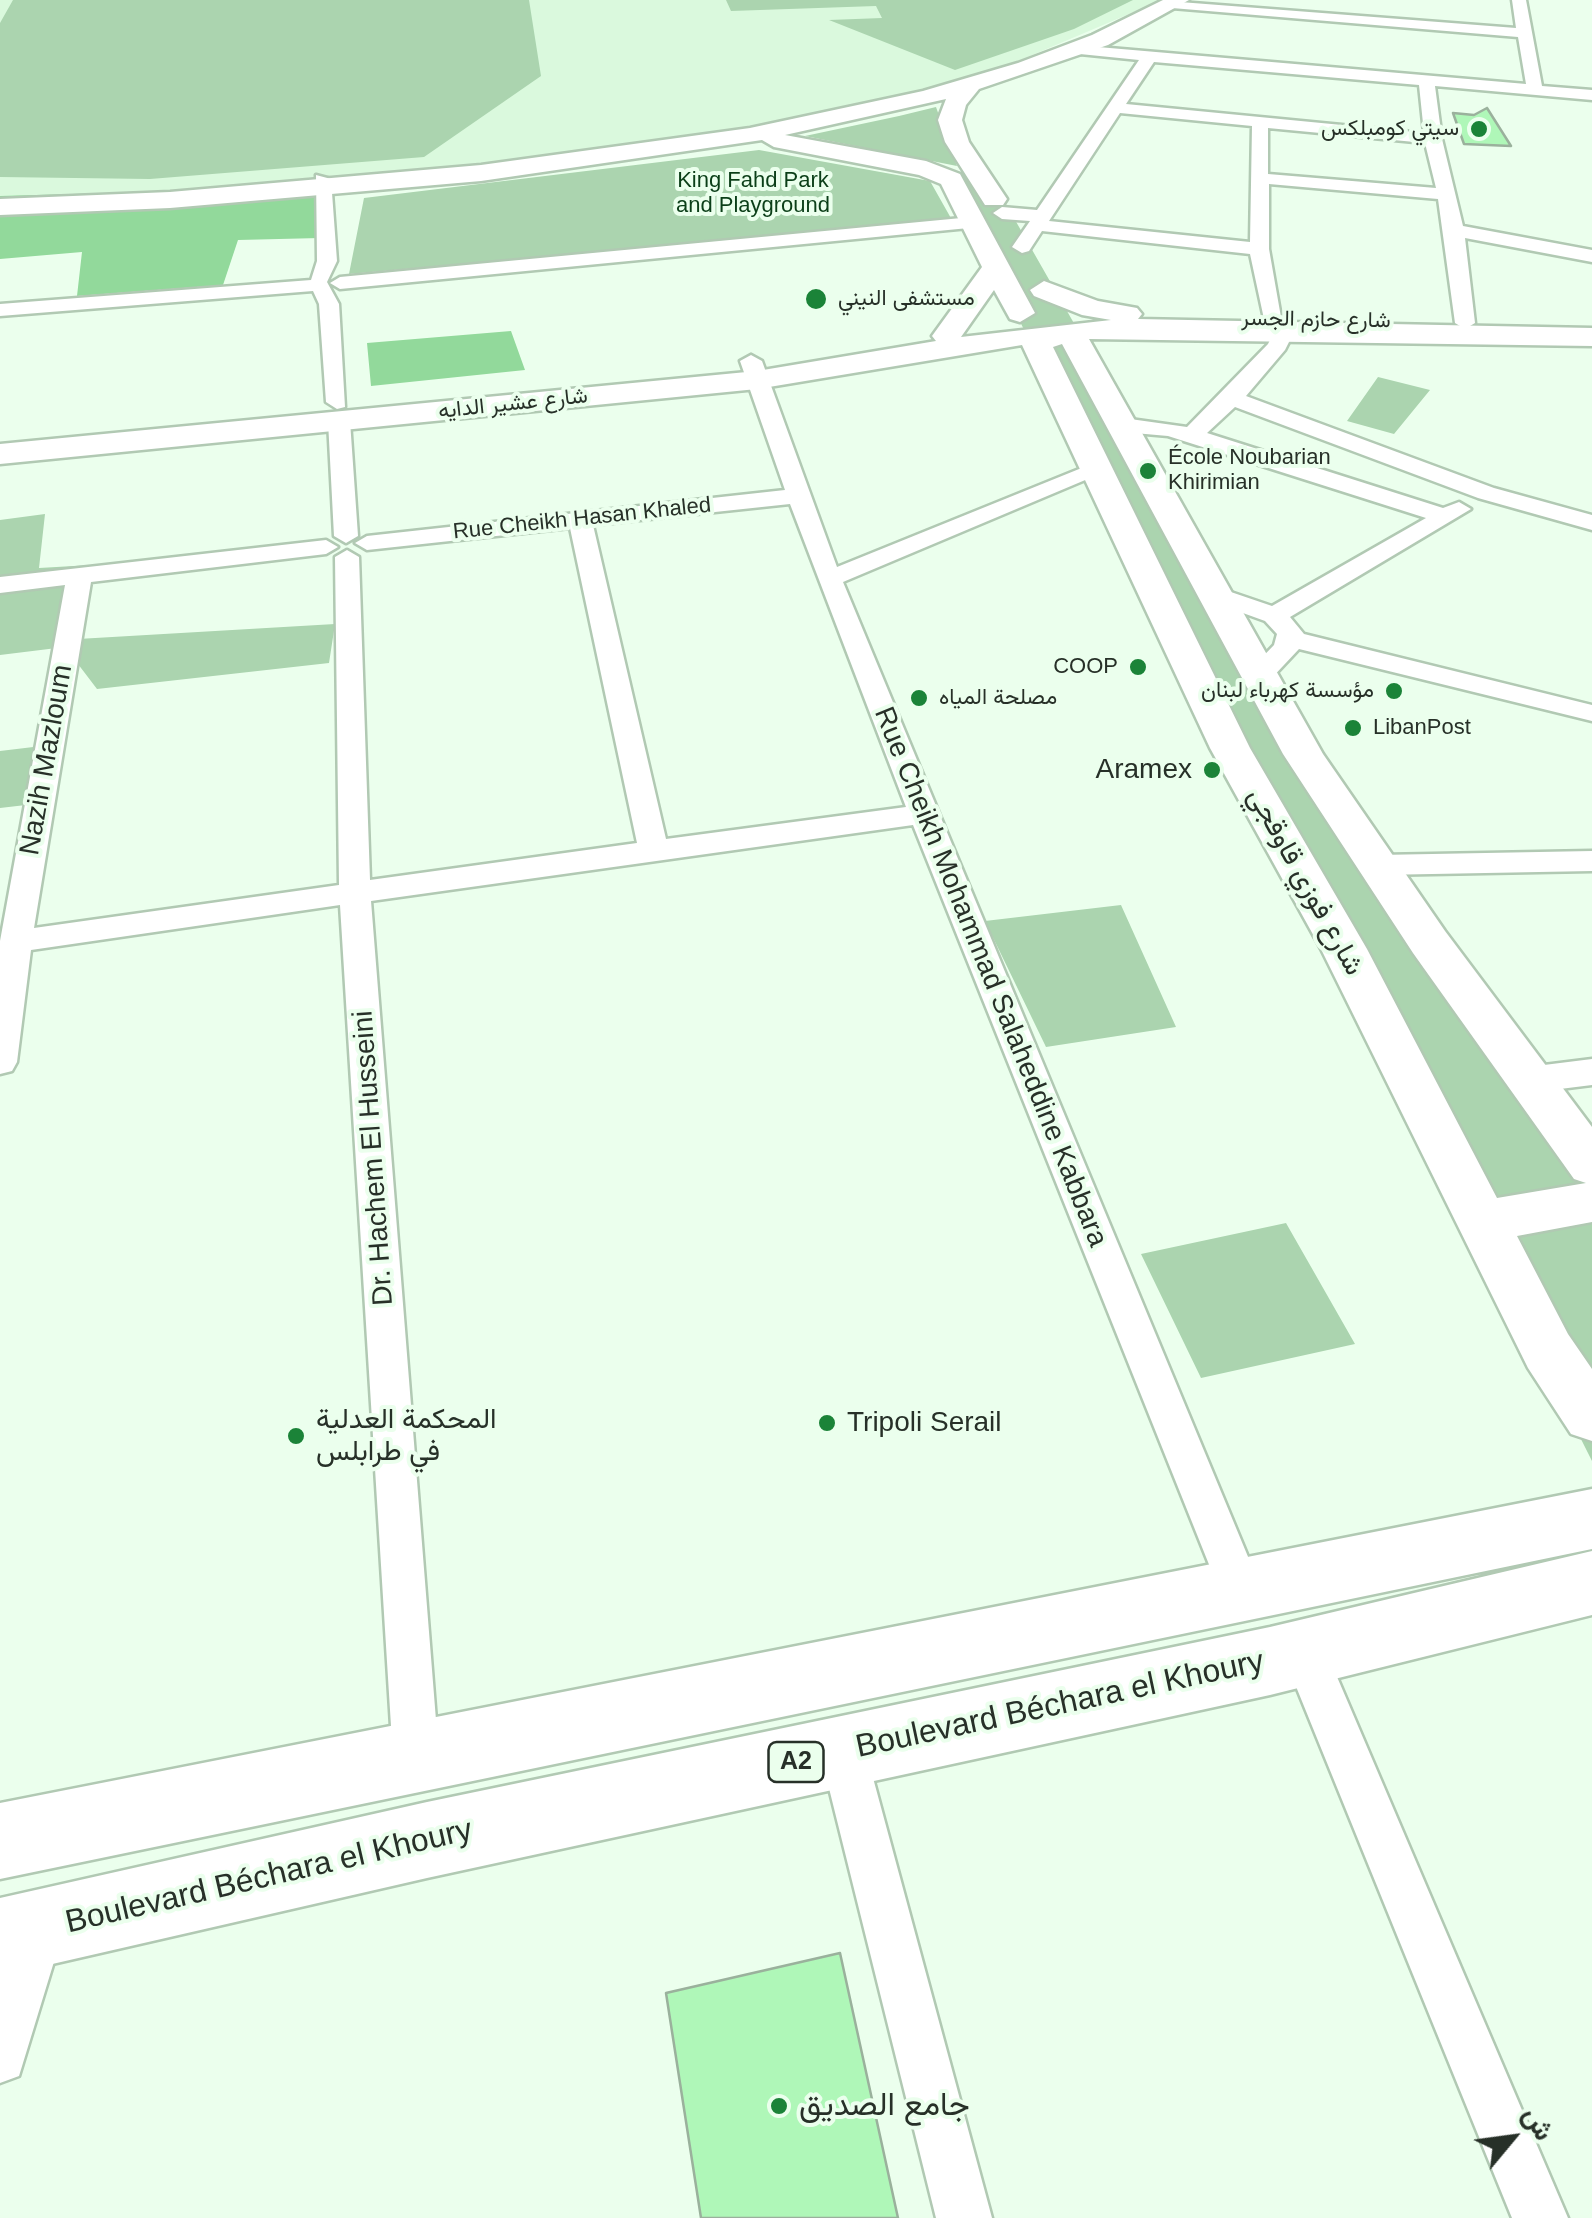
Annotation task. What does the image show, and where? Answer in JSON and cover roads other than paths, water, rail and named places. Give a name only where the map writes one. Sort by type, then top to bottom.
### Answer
[{"type":"highway","points":[[0,1840],[1592,1519]]},
{"type":"highway","name":"Boulevard Béchara el Khoury","points":[[20,1933],[427,1840],[1304,1652],[1592,1583]]},
{"type":"street","points":[[1375,21],[1376,0]]},
{"type":"street","points":[[1519,0],[1535,91]]},
{"type":"street","points":[[0,207],[548,166],[750,135],[970,85],[1075,50],[1170,1]]},
{"type":"street","points":[[0,196],[322,183],[589,150],[788,116],[1006,64],[1170,1],[1524,34]]},
{"type":"street","points":[[1075,50],[1592,95]]},
{"type":"street","points":[[1033,229],[1149,57]]},
{"type":"street","points":[[1427,83],[1432,139],[1455,230],[1464,323]]},
{"type":"street","name":"شارع فوزي قاوقجي","points":[[970,85],[954,104],[950,120],[957,142],[1002,212],[1033,229],[1041,322],[1097,470],[1230,748],[1344,949],[1548,1350],[1592,1416]]},
{"type":"street","points":[[1118,108],[1432,139]]},
{"type":"street","points":[[1190,436],[1232,398],[1278,346],[1280,323],[1259,249],[1260,123]]},
{"type":"street","points":[[750,135],[926,169],[951,179],[980,177]]},
{"type":"street","points":[[1257,178],[1445,194]]},
{"type":"street","name":"شارع فوزي قاوقجي","points":[[951,179],[996,268],[1123,425],[1303,754],[1430,942],[1592,1165]]},
{"type":"street","name":"Dr. Hachem El Husseini","points":[[322,183],[346,546],[355,892],[416,1758]]},
{"type":"street","points":[[0,310],[972,223]]},
{"type":"street","points":[[1033,229],[1259,249]]},
{"type":"street","points":[[1455,230],[1592,256]]},
{"type":"street","points":[[946,336],[996,268]]},
{"type":"street","name":"شارع حازم الجسر","points":[[1041,322],[1092,309],[1280,323],[1592,337]]},
{"type":"street","name":"شارع حازم الجسر","points":[[1041,322],[1592,326]]},
{"type":"street","name":"شارع عشير الدايه","points":[[754,370],[1041,322]]},
{"type":"street","name":"شارع عشير الدايه","points":[[0,454],[338,412],[754,370],[1041,322]]},
{"type":"street","name":"Rue Cheikh Mohammad Salaheddine Kabbara","points":[[754,370],[829,579],[1239,1588]]},
{"type":"street","points":[[1232,398],[1486,492],[1592,523]]},
{"type":"street","name":"شارع عشير الدايه","points":[[0,434],[338,412]]},
{"type":"street","points":[[1123,425],[1156,426],[1446,516]]},
{"type":"street","points":[[829,579],[1097,470]]},
{"type":"street","points":[[1274,616],[1486,492]]},
{"type":"street","name":"Rue Cheikh Hasan Khaled","points":[[0,585],[797,496]]},
{"type":"street","points":[[580,520],[654,850]]},
{"type":"street","name":"Nazih Mazloum","points":[[0,1062],[16,941],[79,577]]},
{"type":"street","points":[[1216,595],[1274,616],[1286,625],[1291,638]]},
{"type":"street","points":[[1258,676],[1277,660],[1291,638]]},
{"type":"street","points":[[1291,638],[1592,712]]},
{"type":"street","points":[[16,941],[926,814]]},
{"type":"street","points":[[1379,866],[1592,862]]},
{"type":"street","points":[[1344,949],[1372,966],[1393,970],[1416,961],[1430,942]]},
{"type":"street","points":[[1528,1080],[1592,1072]]},
{"type":"street","points":[[1484,1221],[1592,1202]]},
{"type":"street","points":[[1304,1652],[1540,2218]]},
{"type":"street","points":[[844,1752],[964,2218]]},
{"type":"street","points":[[0,2057],[20,1933]]},
{"type":"place","name":"سيتي كومبلكس","points":[[1479,129]]},
{"type":"place","name":"مستشفى النيني","points":[[816,299]]},
{"type":"place","name":"École Noubarian Khirimian","points":[[1148,471]]},
{"type":"place","name":"COOP","points":[[1138,667]]},
{"type":"place","name":"مؤسسة كهرباء لبنان","points":[[1394,691]]},
{"type":"place","name":"مصلحة المياه","points":[[919,698]]},
{"type":"place","name":"LibanPost","points":[[1353,728]]},
{"type":"place","name":"Aramex","points":[[1212,770]]},
{"type":"place","name":"Tripoli Serail","points":[[827,1423]]},
{"type":"place","name":"المحكمة العدلية في طرابلس","points":[[296,1436]]},
{"type":"place","name":"جامع الصديق","points":[[779,2106]]},
{"type":"park label","name":"King Fahd Park and Playground","points":[[753,194]]}]
